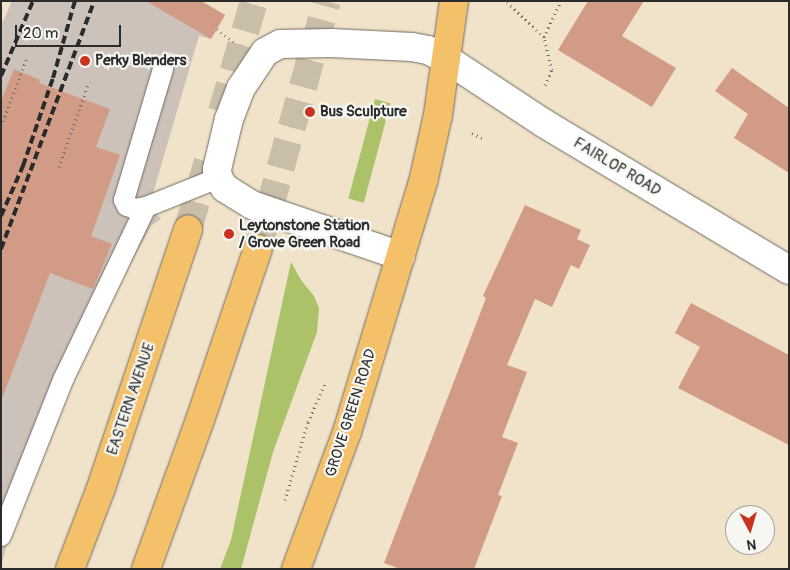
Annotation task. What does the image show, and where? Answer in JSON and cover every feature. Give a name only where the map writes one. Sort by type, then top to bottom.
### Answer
[{"type":"main road","name":"GROVE GREEN ROAD","points":[[296,569],[347,432],[401,256],[430,153],[448,60],[454,1]]},
{"type":"main road","name":"EASTERN AVENUE","points":[[70,569],[100,491],[188,229]]},
{"type":"main road","points":[[146,569],[258,249]]},
{"type":"street","points":[[401,256],[252,205],[225,188],[218,178],[217,169],[229,120],[241,88],[265,52],[280,44],[386,45],[428,50],[448,60]]},
{"type":"street","name":"FAIRLOP ROAD","points":[[448,60],[545,124],[789,270]]},
{"type":"lane","points":[[163,69],[124,200],[126,206],[135,209],[146,207],[218,178]]},
{"type":"lane","points":[[1,536],[64,378],[146,207]]},
{"type":"path","points":[[506,1],[544,37],[552,70],[544,88]]},
{"type":"path","points":[[544,37],[561,1]]},
{"type":"path","points":[[1,126],[27,58]]},
{"type":"path","points":[[59,167],[89,82]]},
{"type":"path","points":[[472,133],[484,139]]},
{"type":"shaded area","points":[[12,1],[201,1],[225,15],[211,39],[199,36],[154,190],[154,211],[161,219],[152,225],[62,385],[7,544],[1,567],[1,26]]},
{"type":"green space","points":[[375,99],[390,103],[364,203],[348,198]]},
{"type":"green space","points":[[291,262],[301,280],[314,296],[319,308],[317,332],[273,452],[241,569],[220,569],[231,540]]},
{"type":"building","points":[[146,1],[201,1],[225,15],[211,39]]},
{"type":"building","points":[[588,1],[644,1],[622,36],[676,68],[652,107],[558,50]]},
{"type":"building","points":[[732,68],[789,108],[789,173],[734,138],[748,114],[715,91]]},
{"type":"building","points":[[14,69],[40,80],[39,83],[110,109],[96,147],[120,155],[91,236],[112,244],[93,289],[50,273],[3,396],[1,395],[1,101]]},
{"type":"building","points":[[525,205],[581,230],[577,239],[590,245],[579,269],[571,265],[552,307],[535,299],[507,365],[527,372],[502,437],[518,443],[498,495],[502,496],[474,569],[400,569],[384,563],[486,298],[483,296]]},
{"type":"building","points":[[691,303],[789,355],[789,445],[678,388],[700,347],[675,333]]},
{"type":"tunnel","points":[[222,112],[254,1]]},
{"type":"tunnel","points":[[258,249],[327,1]]},
{"type":"tunnel","points":[[188,229],[208,161]]},
{"type":"railway","points":[[1,76],[33,1]]},
{"type":"railway","points":[[1,216],[23,166],[53,78],[75,1]]},
{"type":"railway","points":[[1,249],[94,1]]},
{"type":"place","name":"Perky Blenders","points":[[85,61]]},
{"type":"place","name":"Bus Sculpture","points":[[310,112]]},
{"type":"place","name":"Leytonstone Station / Grove Green Road","points":[[229,234]]}]
